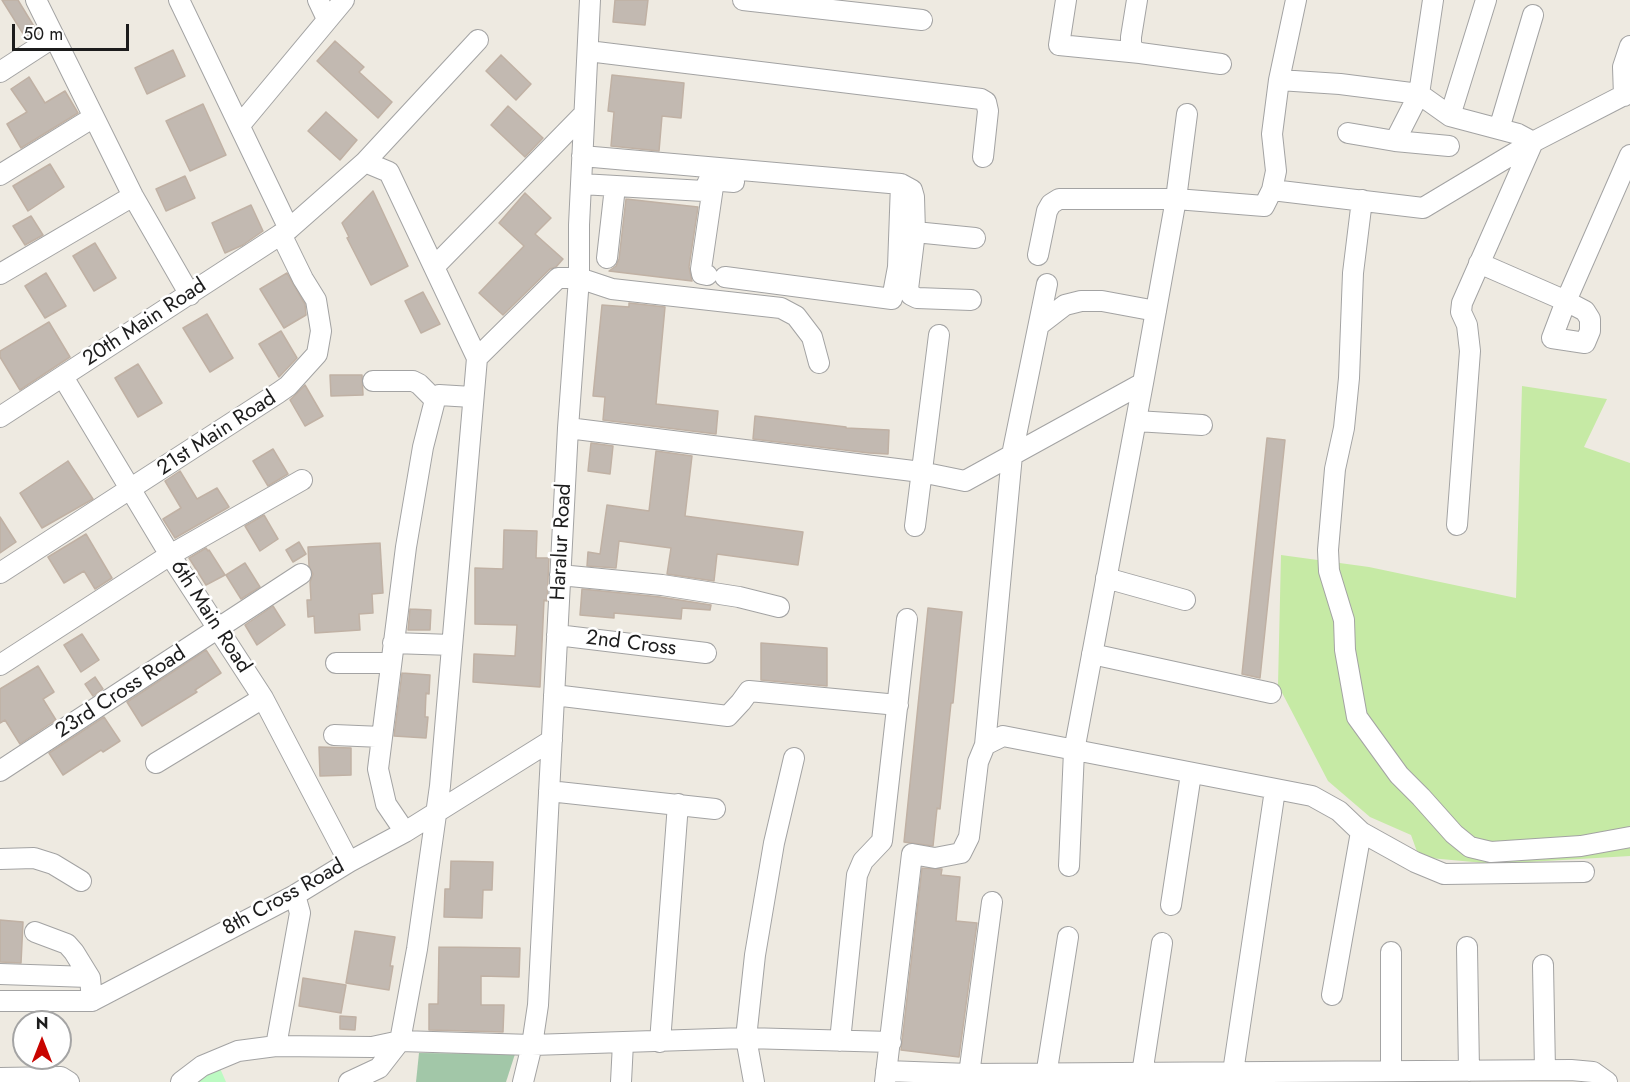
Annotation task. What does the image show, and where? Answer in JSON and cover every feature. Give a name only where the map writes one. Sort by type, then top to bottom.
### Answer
[{"type":"street","points":[[36,0],[133,196],[189,295]]},
{"type":"street","name":"21st Main Road","points":[[0,573],[288,386],[316,354],[321,332],[316,300],[303,279],[240,125],[179,0]]},
{"type":"street","points":[[318,0],[327,19]]},
{"type":"street","points":[[240,125],[344,0]]},
{"type":"street","name":"Haralur Road","points":[[523,1082],[538,1005],[568,428],[579,278],[579,225],[590,0]]},
{"type":"street","points":[[743,0],[922,21]]},
{"type":"street","points":[[1066,0],[1059,45],[1221,64]]},
{"type":"street","points":[[1137,0],[1131,49],[1140,53]]},
{"type":"street","points":[[1038,255],[1047,211],[1051,204],[1059,199],[1176,199],[1264,206],[1272,190],[1276,171],[1272,134],[1279,80],[1296,0]]},
{"type":"street","points":[[1395,141],[1419,94],[1432,0]]},
{"type":"street","points":[[1450,116],[1486,0]]},
{"type":"street","points":[[1499,129],[1533,15]]},
{"type":"street","points":[[0,72],[54,37]]},
{"type":"street","name":"20th Main Road","points":[[0,417],[285,231],[365,162],[478,40]]},
{"type":"street","points":[[1272,190],[1423,208],[1533,142],[1627,94],[1623,67],[1630,46]]},
{"type":"street","points":[[588,51],[981,99],[986,102],[988,111],[982,157]]},
{"type":"street","points":[[1279,80],[1340,84],[1419,94],[1450,116],[1518,134],[1533,142]]},
{"type":"street","points":[[434,267],[584,114]]},
{"type":"street","points":[[1069,866],[1074,751],[1176,199],[1187,114]]},
{"type":"street","points":[[0,175],[94,117]]},
{"type":"street","points":[[1348,133],[1395,141],[1449,146]]},
{"type":"street","points":[[1457,525],[1470,351],[1467,325],[1461,312],[1462,303],[1533,142]]},
{"type":"street","points":[[1479,263],[1566,301],[1626,176],[1630,155]]},
{"type":"street","points":[[582,156],[912,190],[915,232],[908,289],[911,295],[917,298],[971,300]]},
{"type":"street","points":[[350,1082],[379,1068],[400,1041],[417,949],[437,811],[477,358],[389,172],[365,162]]},
{"type":"street","points":[[581,184],[704,191],[708,181],[714,180],[901,189]]},
{"type":"street","points":[[714,180],[700,269],[702,274],[892,299],[898,267],[901,189]]},
{"type":"street","points":[[607,258],[615,187]]},
{"type":"street","points":[[0,274],[133,196]]},
{"type":"street","points":[[1362,200],[1353,273],[1344,428],[1335,469],[1328,550],[1329,572],[1344,620],[1345,650],[1357,717],[1399,775],[1454,834],[1470,847],[1491,852],[1581,846],[1630,837]]},
{"type":"street","points":[[579,225],[610,226]]},
{"type":"street","points":[[915,232],[975,238]]},
{"type":"street","points":[[477,358],[558,278],[579,278],[612,289],[781,308],[796,316],[812,337],[819,363]]},
{"type":"street","points":[[882,842],[912,854],[935,858],[961,853],[969,837],[978,762],[985,745],[1012,455],[1047,284]]},
{"type":"street","points":[[1039,326],[1065,305],[1081,301],[1102,301],[1156,311]]},
{"type":"street","points":[[915,526],[939,335]]},
{"type":"street","name":"6th Main Road","points":[[63,377],[170,555],[263,698],[349,862]]},
{"type":"street","points":[[373,381],[413,381],[435,400]]},
{"type":"street","points":[[568,428],[921,472],[965,481],[1143,383]]},
{"type":"street","points":[[405,832],[386,804],[378,770],[392,653],[421,458],[435,400],[440,395],[472,398]]},
{"type":"street","points":[[1136,421],[1203,425]]},
{"type":"street","points":[[0,665],[170,555],[302,480]]},
{"type":"street","name":"23rd Cross Road","points":[[0,771],[301,574]]},
{"type":"street","points":[[560,575],[662,585],[739,597],[779,607]]},
{"type":"street","points":[[1106,578],[1185,600]]},
{"type":"street","points":[[840,1041],[857,875],[863,861],[882,842],[907,619]]},
{"type":"street","name":"2nd Cross","points":[[557,635],[706,653]]},
{"type":"street","points":[[336,663],[452,645]]},
{"type":"street","points":[[1092,654],[1271,693]]},
{"type":"street","points":[[554,695],[728,716],[749,691],[898,705]]},
{"type":"street","points":[[156,763],[263,698]]},
{"type":"street","points":[[334,735],[382,737]]},
{"type":"street","points":[[985,745],[1003,736],[1312,796],[1339,811],[1361,832],[1414,862],[1443,874],[1584,872]]},
{"type":"street","name":"8th Cross Road","points":[[0,1000],[92,1001],[296,895],[349,862],[405,832],[552,740]]},
{"type":"street","points":[[754,1082],[746,1038],[757,944],[774,843],[794,758]]},
{"type":"street","points":[[1171,905],[1191,774]]},
{"type":"street","points":[[1233,1072],[1275,790]]},
{"type":"street","points":[[549,792],[715,809]]},
{"type":"street","points":[[660,1042],[678,804]]},
{"type":"street","points":[[1332,996],[1361,832]]},
{"type":"street","points":[[912,854],[886,1076],[1046,1078],[1233,1072],[1305,1077],[1391,1071],[1571,1070],[1593,1072],[1607,1082]]},
{"type":"street","points":[[0,859],[34,858],[53,864],[81,881]]},
{"type":"street","points":[[276,1046],[300,914],[296,895]]},
{"type":"street","points":[[969,1078],[992,902]]},
{"type":"street","points":[[35,932],[67,944],[74,952],[89,977],[92,1001]]},
{"type":"street","points":[[1046,1078],[1068,937]]},
{"type":"street","points":[[1153,1076],[1162,943]]},
{"type":"street","points":[[1467,947],[1469,1071]]},
{"type":"street","points":[[1391,952],[1391,1071]]},
{"type":"street","points":[[1543,965],[1545,1070]]},
{"type":"street","points":[[0,974],[89,977]]},
{"type":"street","points":[[181,1082],[202,1066],[238,1051],[276,1046],[372,1047],[400,1041],[532,1045],[746,1038],[891,1042]]},
{"type":"street","points":[[621,1082],[623,1043]]},
{"type":"street","points":[[0,1078],[61,1077],[69,1082]]},
{"type":"green space","points":[[1522,386],[1607,399],[1584,447],[1630,463],[1630,856],[1495,864],[1419,857],[1411,835],[1370,817],[1328,781],[1278,685],[1281,555],[1369,567],[1516,598]]},
{"type":"green space","points":[[419,1053],[515,1054],[506,1082],[416,1082]]},
{"type":"green space","points":[[219,1066],[226,1082],[198,1082]]},
{"type":"building","points":[[2,0],[18,0],[38,33],[27,40]]},
{"type":"building","points":[[615,0],[648,0],[645,25],[613,22]]},
{"type":"building","points":[[335,41],[364,67],[359,72],[392,102],[378,118],[317,61]]},
{"type":"building","points":[[173,50],[185,76],[147,94],[135,68]]},
{"type":"building","points":[[501,55],[531,84],[516,100],[486,71]]},
{"type":"building","points":[[612,75],[684,83],[681,118],[662,116],[659,151],[611,146],[614,112],[608,111]]},
{"type":"building","points":[[29,77],[45,103],[65,91],[78,113],[21,148],[7,124],[27,112],[11,89]]},
{"type":"building","points":[[203,104],[226,155],[190,171],[166,121]]},
{"type":"building","points":[[508,106],[543,138],[525,157],[491,125]]},
{"type":"building","points":[[326,112],[357,140],[340,160],[308,131]]},
{"type":"building","points":[[50,164],[64,187],[28,211],[13,186]]},
{"type":"building","points":[[185,176],[195,198],[166,211],[156,189]]},
{"type":"building","points":[[373,191],[408,266],[371,285],[347,238],[349,237],[342,223]]},
{"type":"building","points":[[525,193],[551,218],[535,234],[563,259],[503,315],[479,293],[524,246],[499,223]]},
{"type":"building","points":[[626,199],[698,207],[689,267],[692,281],[609,271],[616,266],[619,259]]},
{"type":"building","points":[[251,205],[263,231],[243,245],[225,253],[212,223]]},
{"type":"building","points":[[31,216],[43,235],[25,245],[13,226]]},
{"type":"building","points":[[95,243],[116,278],[94,291],[73,256]]},
{"type":"building","points":[[46,273],[66,306],[45,318],[25,286]]},
{"type":"building","points":[[287,273],[305,304],[306,315],[284,328],[260,289]]},
{"type":"building","points":[[423,292],[440,324],[421,333],[405,301]]},
{"type":"building","points":[[629,303],[665,307],[656,404],[718,411],[716,434],[603,420],[605,397],[593,396],[602,305],[629,307]]},
{"type":"building","points":[[207,314],[233,358],[210,372],[183,328]]},
{"type":"building","points":[[49,322],[70,357],[20,390],[0,357],[0,351]]},
{"type":"building","points":[[281,331],[297,358],[279,377],[259,344]]},
{"type":"building","points":[[138,364],[162,403],[138,417],[115,378]]},
{"type":"building","points":[[330,375],[362,375],[363,395],[331,396]]},
{"type":"building","points":[[305,385],[323,416],[305,426],[290,400]]},
{"type":"building","points":[[755,416],[846,428],[889,430],[888,454],[753,439]]},
{"type":"building","points":[[1267,438],[1285,440],[1260,678],[1242,674]]},
{"type":"building","points":[[591,443],[613,446],[610,474],[588,471]]},
{"type":"building","points":[[273,449],[288,474],[268,486],[253,461]]},
{"type":"building","points":[[656,451],[692,456],[685,516],[803,532],[798,565],[717,554],[714,581],[667,574],[671,548],[619,541],[616,568],[587,566],[588,552],[600,554],[607,505],[649,511]]},
{"type":"building","points":[[68,461],[93,499],[42,528],[20,493]]},
{"type":"building","points":[[180,471],[197,499],[217,488],[229,507],[175,538],[163,519],[181,508],[165,481]]},
{"type":"building","points":[[264,515],[278,539],[260,551],[245,526]]},
{"type":"building","points":[[0,517],[16,542],[0,553]]},
{"type":"building","points":[[504,530],[537,531],[536,558],[549,558],[547,601],[544,600],[540,687],[473,682],[474,654],[515,656],[517,625],[475,624],[475,568],[503,569]]},
{"type":"building","points":[[86,534],[112,578],[95,589],[84,571],[64,583],[48,557]]},
{"type":"building","points":[[299,542],[306,554],[293,562],[286,550]]},
{"type":"building","points":[[380,543],[383,593],[372,594],[373,613],[359,614],[360,630],[315,633],[314,616],[308,617],[307,600],[311,600],[310,582],[313,574],[309,566],[308,547]]},
{"type":"building","points":[[206,548],[225,575],[206,585],[189,558]]},
{"type":"building","points":[[245,563],[260,587],[241,599],[226,575]]},
{"type":"building","points":[[582,589],[711,605],[710,610],[682,608],[681,619],[614,613],[614,618],[580,615]]},
{"type":"building","points":[[273,606],[285,625],[257,645],[245,625]]},
{"type":"building","points":[[928,608],[962,612],[940,809],[937,808],[933,846],[904,842]]},
{"type":"building","points":[[410,609],[431,610],[430,630],[408,630]]},
{"type":"building","points":[[82,634],[99,660],[81,672],[64,645]]},
{"type":"building","points":[[761,643],[827,648],[827,686],[761,680]]},
{"type":"building","points":[[206,650],[221,673],[195,690],[197,692],[142,726],[127,702]]},
{"type":"building","points":[[38,666],[54,692],[43,699],[56,720],[20,744],[5,720],[0,723],[0,689]]},
{"type":"building","points":[[402,673],[430,675],[429,694],[426,693],[425,717],[428,717],[426,738],[394,736]]},
{"type":"building","points":[[95,677],[103,689],[93,696],[85,684]]},
{"type":"building","points":[[104,717],[120,741],[103,752],[101,750],[63,775],[49,753]]},
{"type":"building","points":[[319,747],[351,748],[351,775],[320,776]]},
{"type":"building","points":[[451,861],[493,862],[492,890],[483,890],[482,918],[444,917],[445,889],[450,889]]},
{"type":"building","points":[[922,868],[942,869],[941,875],[960,877],[956,921],[977,923],[959,1057],[901,1050]]},
{"type":"building","points":[[0,920],[23,922],[21,963],[0,962]]},
{"type":"building","points":[[355,931],[395,937],[389,990],[346,983]]},
{"type":"building","points":[[439,947],[520,948],[519,977],[481,976],[481,1005],[504,1005],[503,1032],[429,1030],[429,1004],[438,1004]]},
{"type":"building","points":[[303,978],[346,985],[341,1013],[299,1006]]},
{"type":"building","points":[[340,1016],[356,1017],[355,1030],[340,1029]]}]
